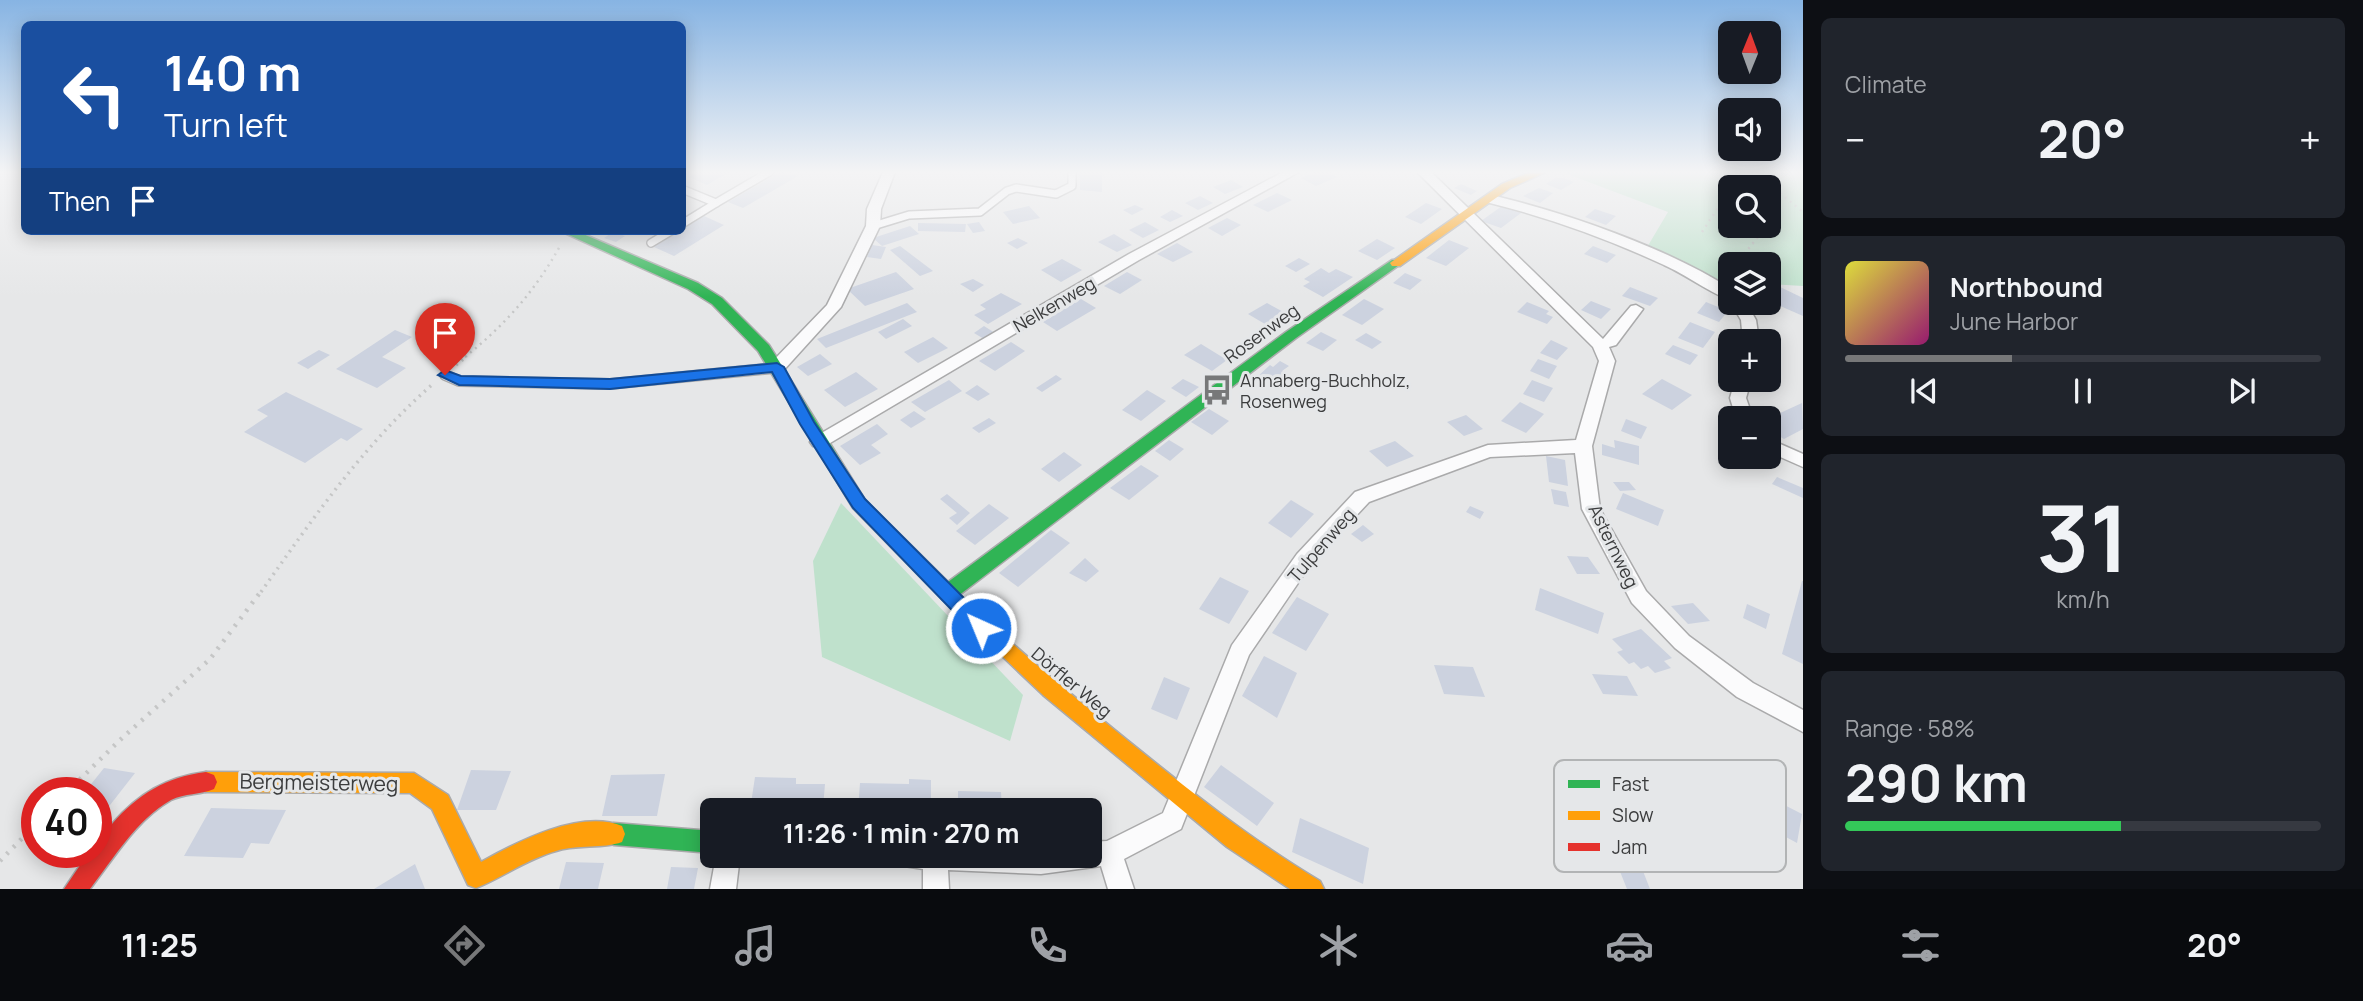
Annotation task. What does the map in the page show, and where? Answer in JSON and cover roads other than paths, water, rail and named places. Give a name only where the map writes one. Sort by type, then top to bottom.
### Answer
[{"type":"street","points":[[777,367],[834,307],[873,226],[874,213]]},
{"type":"street","name":"Nelkenweg","points":[[819,443],[1134,257],[1216,213]]},
{"type":"street","points":[[1543,213],[1644,250],[1718,287]]},
{"type":"street","points":[[1467,215],[1600,345],[1610,342],[1636,309]]},
{"type":"street","name":"Rosenweg","points":[[947,593],[1291,334],[1467,215]]},
{"type":"street","name":"Dörfler Weg","points":[[576,235],[693,286],[717,301],[746,327],[777,367],[819,443],[859,504],[998,645],[1182,799],[1280,871],[1312,889]]},
{"type":"street","name":"Asternweg","points":[[1600,345],[1607,361],[1583,446],[1591,509],[1639,597],[1682,642],[1745,690],[1803,723]]},
{"type":"street","name":"Tulpenweg","points":[[1182,799],[1240,651],[1304,559],[1362,497],[1488,451],[1583,446]]},
{"type":"street","points":[[1781,451],[1803,461]]},
{"type":"street","name":"Bergmeisterweg","points":[[76,889],[136,813],[159,793],[197,782],[414,783],[440,802],[479,883],[524,851],[566,835],[596,833],[700,841]]},
{"type":"street","points":[[1102,853],[1172,821],[1182,799]]},
{"type":"street","points":[[1102,857],[1121,889]]},
{"type":"street","points":[[723,889],[727,868]]},
{"type":"street","points":[[935,868],[936,889]]},
{"type":"lane","points":[[873,226],[909,215],[945,213]]},
{"type":"lane","points":[[651,243],[664,235]]},
{"type":"lane","points":[[445,375],[459,381],[610,384],[777,367]]},
{"type":"place","name":"Annaberg-Buchholz, Rosenweg","points":[[1217,390]]}]
